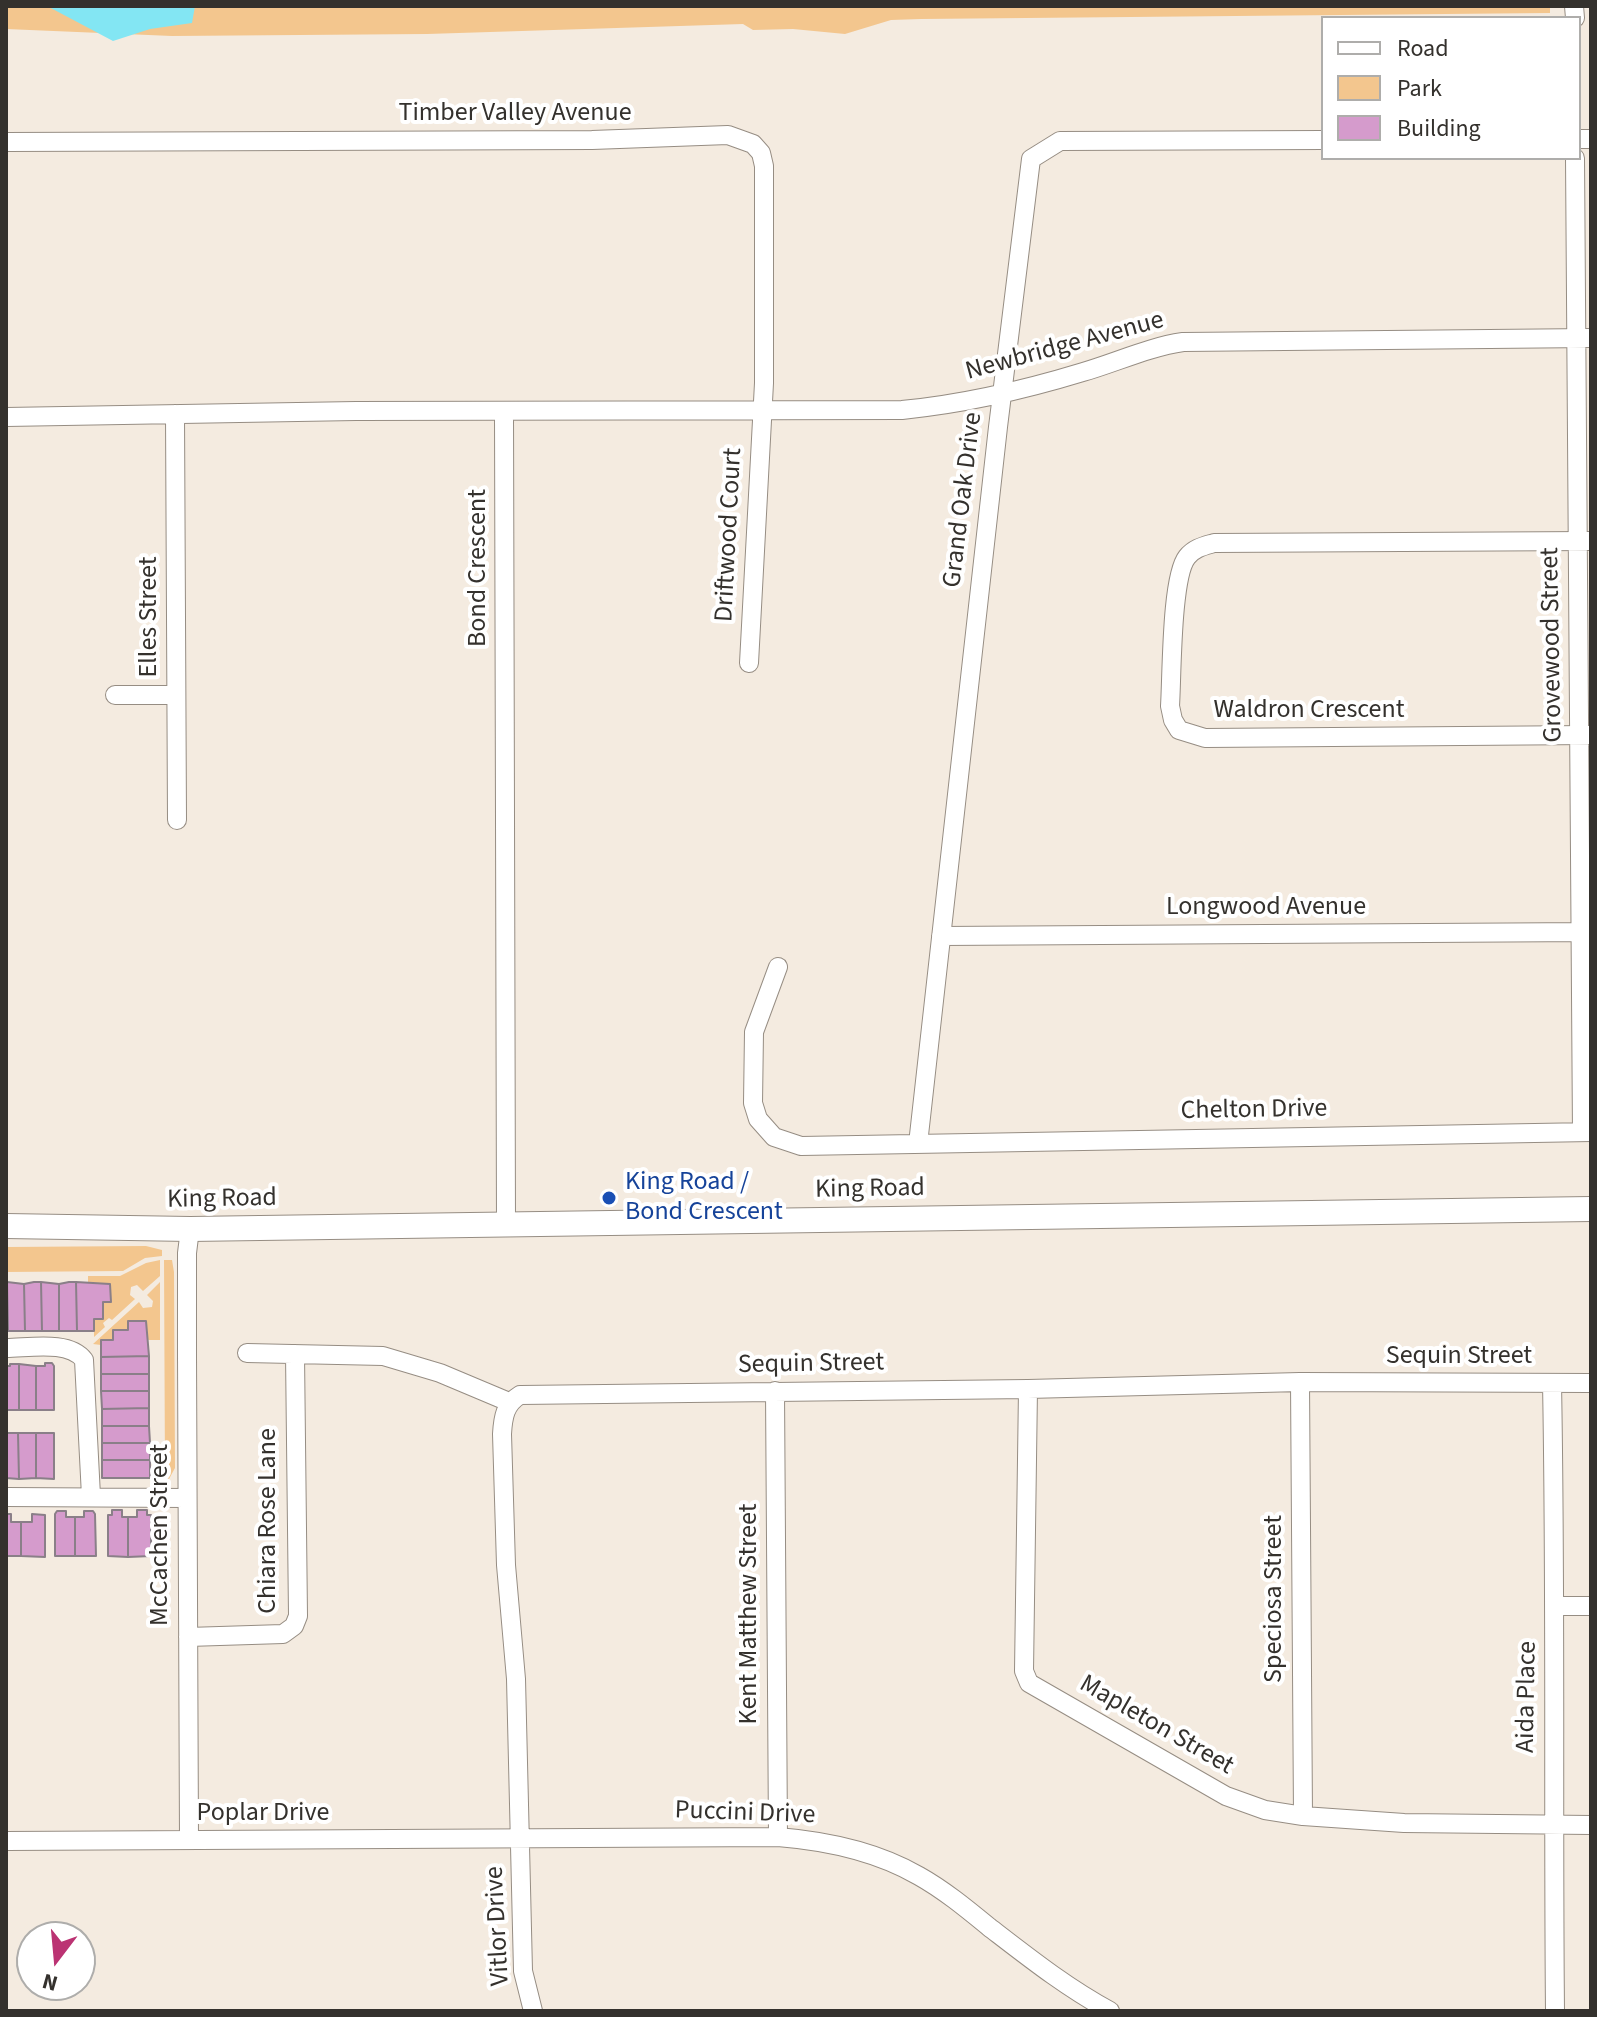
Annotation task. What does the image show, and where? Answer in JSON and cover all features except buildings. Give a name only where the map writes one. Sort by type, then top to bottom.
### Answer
[{"type":"main road","name":"King Road","points":[[6,1226],[190,1229],[1591,1209]]},
{"type":"street","name":"Timber Valley Avenue","points":[[6,142],[576,140],[717,138],[728,135],[741,138],[761,153],[764,166],[762,411]]},
{"type":"street","name":"Grand Oak Drive","points":[[918,1144],[1031,159],[1060,141],[1321,140]]},
{"type":"street","name":"Grovewood Street","points":[[1575,160],[1584,338],[1587,1132]]},
{"type":"street","name":"Newbridge Avenue","points":[[504,412],[902,410],[1003,393],[1070,376],[1167,344],[1183,342],[1584,338]]},
{"type":"street","name":"Driftwood Court","points":[[749,663],[762,411]]},
{"type":"street","points":[[6,417],[504,412]]},
{"type":"street","name":"Bond Crescent","points":[[504,412],[506,1223]]},
{"type":"street","name":"Elles Street","points":[[175,414],[177,820]]},
{"type":"street","name":"Waldron Crescent","points":[[1584,541],[1214,543],[1203,546],[1193,550],[1182,566],[1170,706],[1179,730],[1205,738],[1585,735]]},
{"type":"street","points":[[115,695],[176,695]]},
{"type":"street","name":"Longwood Avenue","points":[[941,936],[1585,932]]},
{"type":"street","name":"Chelton Drive","points":[[778,967],[754,1032],[753,1103],[765,1129],[774,1137],[801,1146],[1587,1132]]},
{"type":"street","name":"McCachen Street","points":[[189,1840],[187,1280],[190,1229]]},
{"type":"street","points":[[6,1348],[66,1348],[84,1360],[91,1496]]},
{"type":"street","points":[[247,1353],[383,1356],[440,1373],[509,1402],[502,1434],[506,1565],[516,1679],[521,1838]]},
{"type":"street","name":"Chiara Rose Lane","points":[[188,1637],[283,1634],[294,1626],[298,1616],[295,1354]]},
{"type":"street","name":"Sequin Street","points":[[509,1402],[520,1395],[1028,1389],[1300,1382],[1591,1383]]},
{"type":"street","name":"Speciosa Street","points":[[1300,1382],[1303,1816]]},
{"type":"street","name":"Aida Place","points":[[1552,1383],[1556,1606],[1553,1825],[1555,2011]]},
{"type":"street","name":"Mapleton Street","points":[[1028,1389],[1024,1671],[1029,1683],[1226,1796],[1265,1810],[1303,1816],[1404,1823],[1591,1825]]},
{"type":"street","name":"Kent Matthew Street","points":[[775,1391],[778,1837]]},
{"type":"street","points":[[6,1497],[187,1498]]},
{"type":"street","points":[[1556,1606],[1591,1606]]},
{"type":"street","name":"Puccini Drive","points":[[521,1838],[778,1837],[840,1845],[882,1858],[920,1876],[1072,1989],[1110,2011]]},
{"type":"street","name":"Poplar Drive","points":[[6,1841],[521,1838]]},
{"type":"street","name":"Vitlor Drive","points":[[521,1838],[523,1971],[533,2011]]},
{"type":"green space","points":[[6,6],[1550,6],[1550,13],[921,19],[891,20],[845,34],[793,29],[753,30],[743,24],[427,34],[172,36],[6,29]]},
{"type":"green space","points":[[146,1246],[162,1250],[162,1256],[145,1258],[123,1271],[6,1272],[6,1247]]},
{"type":"green space","points":[[160,1260],[160,1276],[143,1291],[137,1285],[131,1287],[130,1295],[135,1299],[112,1320],[109,1318],[103,1323],[105,1327],[94,1337],[94,1319],[103,1319],[103,1302],[111,1301],[110,1284],[88,1284],[88,1276],[120,1276],[146,1263]]},
{"type":"green space","points":[[164,1260],[172,1260],[174,1272],[175,1468],[169,1479],[165,1477]]},
{"type":"green space","points":[[160,1282],[160,1340],[149,1340],[128,1330],[113,1340],[102,1340],[101,1345],[93,1344],[139,1302],[143,1308],[152,1307],[153,1301],[147,1295]]},
{"type":"water","points":[[47,6],[195,6],[192,23],[150,29],[113,41]]},
{"type":"place","name":"King Road / Bond Crescent","points":[[609,1198]]}]
